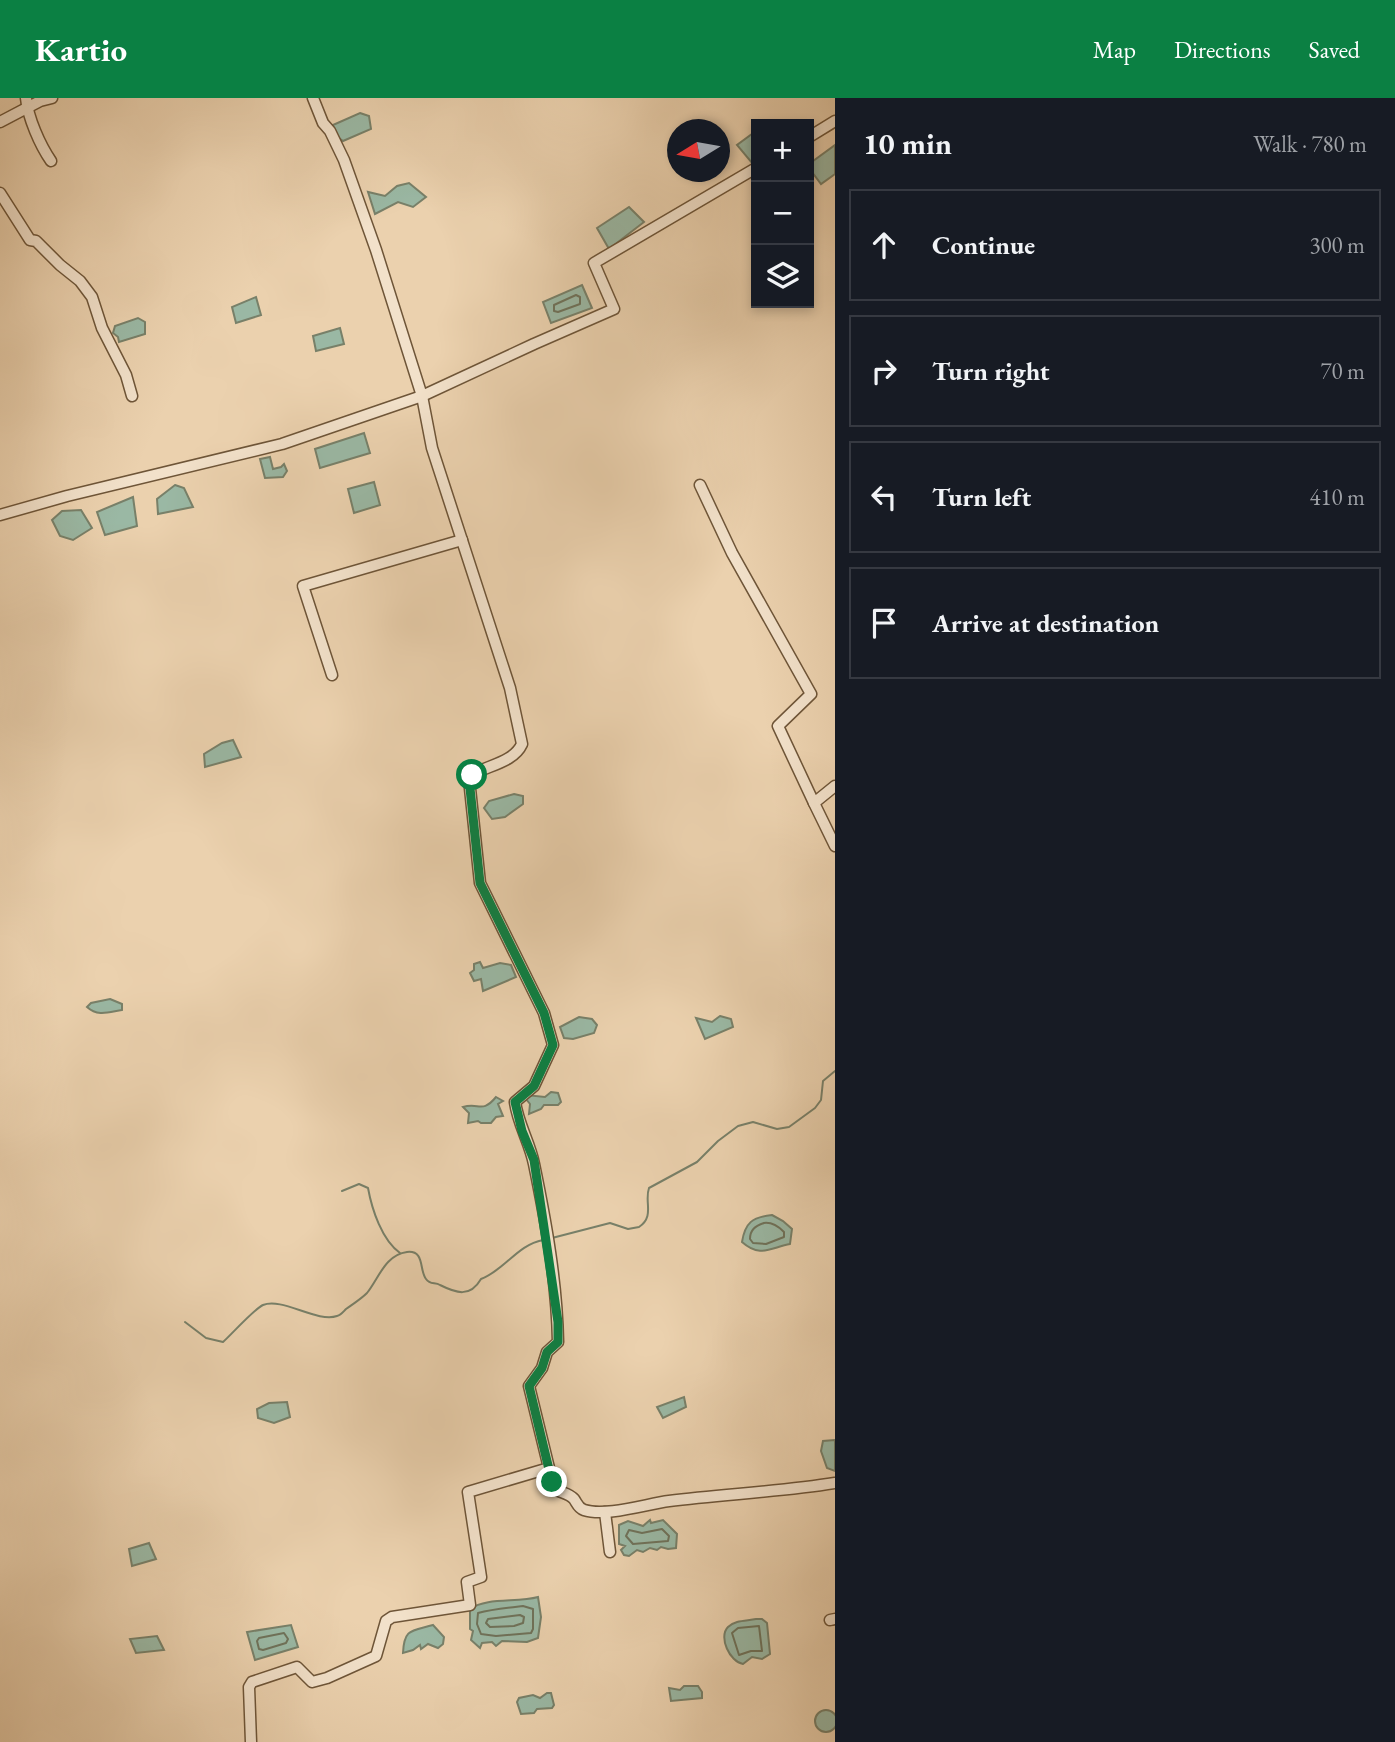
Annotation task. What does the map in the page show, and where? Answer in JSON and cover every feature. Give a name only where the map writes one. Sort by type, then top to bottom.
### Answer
[{"type":"street","points":[[0,122],[27,103],[52,98]]},
{"type":"street","points":[[313,98],[351,179],[422,396],[432,448],[510,688],[522,744],[520,750],[496,766],[470,776],[480,883],[544,1013],[553,1045],[534,1086],[515,1102],[522,1131],[534,1160],[558,1322],[558,1342],[547,1352],[542,1368],[529,1386],[555,1489],[573,1498],[583,1510],[605,1512],[672,1500],[752,1494],[835,1483]]},
{"type":"street","points":[[27,103],[41,147],[51,161]]},
{"type":"street","points":[[814,134],[835,121]]},
{"type":"street","points":[[0,515],[282,444],[422,396],[614,309],[594,263],[751,171]]},
{"type":"street","points":[[0,193],[30,240],[36,241],[80,281],[92,297],[102,328],[126,375],[132,396]]},
{"type":"street","points":[[700,485],[732,553],[811,694],[778,726],[835,846]]},
{"type":"street","points":[[332,675],[303,586],[462,540]]},
{"type":"street","points":[[814,803],[835,786]]},
{"type":"street","points":[[251,1742],[249,1687],[253,1682],[297,1667],[312,1682],[318,1681],[376,1656],[386,1621],[391,1617],[470,1605],[467,1582],[481,1577],[468,1492],[549,1468]]},
{"type":"street","points":[[605,1512],[610,1552]]},
{"type":"water","points":[[360,113],[369,116],[371,129],[343,141],[332,133],[333,125]]},
{"type":"water","points":[[751,135],[751,162],[737,145]]},
{"type":"water","points":[[835,145],[835,174],[821,184],[814,175],[814,160]]},
{"type":"water","points":[[409,183],[426,197],[413,207],[398,202],[375,214],[368,192],[385,196],[397,186]]},
{"type":"water","points":[[629,207],[644,222],[609,249],[597,228]]},
{"type":"water","points":[[582,285],[592,308],[551,323],[543,302]]},
{"type":"water","points":[[256,297],[261,315],[236,323],[232,307]]},
{"type":"water","points":[[138,318],[145,322],[145,334],[119,342],[113,333],[115,326]]},
{"type":"water","points":[[340,328],[344,344],[316,351],[313,336]]},
{"type":"water","points":[[364,433],[370,453],[320,468],[315,449]]},
{"type":"water","points":[[270,457],[273,469],[284,464],[287,471],[283,477],[265,478],[260,459]]},
{"type":"water","points":[[374,482],[380,505],[354,513],[348,489]]},
{"type":"water","points":[[175,485],[184,488],[193,507],[158,514],[157,499]]},
{"type":"water","points":[[133,497],[137,526],[105,535],[97,512]]},
{"type":"water","points":[[81,510],[92,528],[73,540],[60,536],[52,520],[62,511]]},
{"type":"water","points":[[233,740],[241,757],[205,767],[204,754]]},
{"type":"water","points":[[514,794],[523,796],[523,804],[505,817],[492,819],[484,808],[489,801]]},
{"type":"water","points":[[480,962],[483,968],[500,963],[511,965],[516,977],[483,991],[481,979],[474,981],[470,973],[474,970],[474,964]]},
{"type":"water","points":[[110,999],[122,1004],[122,1010],[99,1013],[87,1007],[91,1003]]},
{"type":"water","points":[[720,1016],[731,1019],[733,1027],[705,1039],[696,1018],[712,1022]]},
{"type":"water","points":[[579,1017],[592,1019],[597,1025],[594,1033],[573,1039],[564,1038],[560,1027]]},
{"type":"water","points":[[551,1092],[558,1093],[561,1102],[558,1105],[544,1105],[529,1114],[530,1104],[526,1095],[545,1097]]},
{"type":"water","points":[[496,1097],[503,1101],[498,1104],[503,1116],[496,1117],[491,1123],[468,1123],[469,1113],[463,1107],[484,1106]]},
{"type":"water","points":[[772,1215],[792,1229],[790,1244],[760,1251],[742,1242],[745,1230],[751,1222],[759,1217]]},
{"type":"water","points":[[684,1397],[686,1407],[663,1418],[657,1407]]},
{"type":"water","points":[[287,1402],[290,1417],[274,1423],[258,1418],[257,1409],[269,1403]]},
{"type":"water","points":[[835,1440],[835,1471],[827,1468],[821,1451],[823,1441]]},
{"type":"water","points":[[650,1520],[651,1523],[663,1520],[677,1534],[676,1548],[650,1548],[643,1552],[637,1550],[629,1556],[624,1555],[621,1550],[625,1546],[619,1544],[619,1525],[628,1521],[643,1526]]},
{"type":"water","points":[[149,1543],[156,1559],[132,1566],[129,1549]]},
{"type":"water","points":[[538,1597],[541,1617],[538,1638],[527,1642],[502,1641],[496,1646],[492,1642],[482,1643],[480,1648],[471,1640],[473,1631],[470,1629],[470,1609],[485,1603]]},
{"type":"water","points":[[756,1619],[767,1623],[770,1654],[762,1659],[752,1657],[743,1664],[730,1654],[725,1643],[725,1631],[734,1623]]},
{"type":"water","points":[[291,1625],[298,1647],[255,1660],[247,1632]]},
{"type":"water","points":[[433,1625],[444,1637],[443,1644],[438,1648],[428,1644],[421,1649],[420,1645],[403,1653],[405,1639],[410,1632]]},
{"type":"water","points":[[157,1636],[164,1650],[136,1653],[130,1639]]},
{"type":"water","points":[[684,1686],[698,1686],[702,1698],[671,1701],[669,1688],[680,1690]]},
{"type":"water","points":[[551,1693],[554,1705],[552,1708],[521,1714],[517,1702],[519,1698],[533,1695],[540,1698]]},
{"type":"water","points":[[826,1710],[834,1713],[837,1721],[834,1729],[826,1732],[818,1729],[815,1721],[818,1713]]},
{"type":"waterway","points":[[552,1238],[610,1223],[628,1229],[639,1227],[647,1218],[649,1188],[697,1162],[738,1126],[753,1122],[777,1129],[789,1127],[815,1108],[821,1100],[823,1081],[835,1071]]},
{"type":"waterway","points":[[342,1191],[359,1184],[368,1188],[379,1224],[400,1253]]},
{"type":"waterway","points":[[185,1322],[206,1338],[223,1342],[259,1307],[271,1303],[320,1316],[337,1316],[367,1293],[388,1262],[407,1252],[417,1254],[429,1282],[457,1292],[467,1291],[518,1252],[543,1240]]},
{"type":"route","points":[[472,775],[469,779],[480,883],[544,1013],[553,1045],[534,1086],[515,1102],[522,1131],[534,1160],[558,1322],[557,1345],[547,1352],[542,1368],[529,1386],[552,1482]]}]
